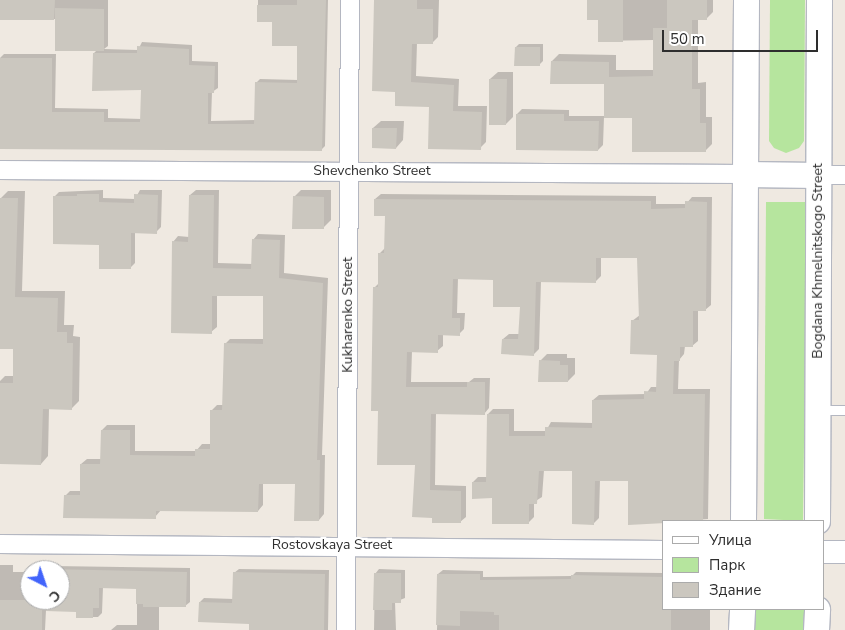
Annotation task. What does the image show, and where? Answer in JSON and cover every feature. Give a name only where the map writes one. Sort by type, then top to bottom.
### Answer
[{"type":"main road","points":[[743,520],[746,0]]},
{"type":"main road","name":"Bogdana Khmelnitskogo Street","points":[[817,520],[819,0]]},
{"type":"main road","points":[[745,174],[818,175]]},
{"type":"main road","points":[[742,610],[742,630]]},
{"type":"main road","points":[[816,610],[816,630]]},
{"type":"street","name":"Kukharenko Street","points":[[346,630],[350,0]]},
{"type":"street","name":"Shevchenko Street","points":[[0,170],[745,174]]},
{"type":"street","points":[[818,175],[845,175]]},
{"type":"street","name":"Rostovskaya Street","points":[[0,544],[346,545],[662,550]]},
{"type":"street","points":[[825,552],[845,552]]},
{"type":"lane","points":[[817,410],[845,410]]},
{"type":"green space","points":[[770,0],[805,0],[804,141],[799,148],[786,153],[774,148],[769,141]]},
{"type":"green space","points":[[766,202],[807,202],[803,520],[764,519]]},
{"type":"green space","points":[[754,610],[805,610],[805,630],[754,630]]},
{"type":"building","points":[[0,0],[55,0],[54,20],[0,20]]},
{"type":"building","points":[[297,0],[326,0],[322,151],[0,149],[0,58],[52,58],[52,112],[104,112],[104,122],[140,122],[141,90],[92,91],[93,53],[137,53],[137,46],[189,49],[189,65],[215,66],[214,93],[208,93],[208,124],[254,124],[255,82],[297,83],[297,46],[272,46],[272,22],[257,22],[257,5],[297,5]]},
{"type":"building","points":[[374,0],[417,0],[417,9],[433,9],[433,44],[412,44],[411,82],[454,85],[453,111],[482,112],[481,150],[428,149],[429,107],[395,106],[395,92],[372,91]]},
{"type":"building","points":[[587,0],[623,0],[623,42],[598,42],[598,20],[587,20]]},
{"type":"building","points":[[667,0],[707,0],[707,20],[692,20],[692,89],[700,89],[700,123],[706,123],[706,152],[632,152],[632,118],[604,118],[604,84],[550,84],[551,61],[609,62],[609,77],[653,76],[653,28],[667,28]]},
{"type":"building","points":[[55,8],[104,9],[104,51],[55,51]]},
{"type":"building","points":[[515,47],[540,47],[540,66],[514,66]]},
{"type":"building","points":[[489,79],[507,79],[506,125],[489,125]]},
{"type":"building","points":[[516,114],[564,114],[564,121],[599,121],[598,151],[516,150]]},
{"type":"building","points":[[372,128],[397,128],[396,149],[372,148]]},
{"type":"building","points":[[77,194],[99,194],[99,202],[134,203],[134,194],[158,195],[157,234],[131,233],[131,269],[99,269],[99,245],[53,244],[53,196],[77,196]]},
{"type":"building","points":[[189,195],[214,195],[213,268],[251,269],[252,239],[280,240],[279,278],[323,283],[317,460],[320,460],[319,521],[294,521],[295,484],[259,484],[258,512],[156,511],[156,519],[63,518],[64,495],[80,495],[80,464],[100,464],[101,430],[130,430],[130,455],[195,456],[195,449],[210,449],[210,410],[222,410],[224,343],[263,344],[263,296],[212,296],[212,334],[171,333],[172,241],[188,242]]},
{"type":"building","points":[[293,196],[324,197],[324,229],[292,229]]},
{"type":"building","points":[[0,198],[18,198],[15,297],[58,298],[57,332],[67,332],[67,343],[73,343],[72,410],[43,409],[41,465],[0,464],[0,383],[13,383],[13,349],[0,349]]},
{"type":"building","points":[[374,199],[651,201],[651,209],[685,208],[685,201],[707,202],[706,311],[693,311],[693,347],[680,347],[680,361],[674,361],[673,394],[705,394],[703,520],[662,520],[662,523],[628,525],[628,481],[595,481],[594,525],[572,524],[572,471],[539,471],[537,504],[529,504],[529,524],[492,524],[492,498],[472,499],[472,482],[486,482],[487,414],[509,414],[509,436],[545,436],[545,427],[592,428],[592,400],[644,399],[644,391],[656,392],[657,355],[630,354],[631,320],[639,320],[637,258],[596,258],[596,283],[536,282],[534,356],[501,354],[502,339],[518,339],[520,307],[493,307],[493,280],[453,279],[452,318],[460,318],[460,336],[438,335],[438,353],[407,352],[406,387],[467,387],[467,382],[485,382],[485,415],[431,414],[430,490],[461,491],[461,523],[432,523],[432,518],[412,517],[415,465],[377,465],[378,411],[371,411],[373,287],[378,287],[378,253],[384,253],[385,216],[374,216]]},
{"type":"building","points":[[539,360],[560,361],[560,365],[568,365],[568,382],[538,382]]},
{"type":"building","points":[[70,569],[187,572],[186,607],[143,607],[143,604],[136,604],[136,589],[99,588],[99,608],[93,608],[93,618],[76,618],[76,612],[46,611],[70,610]]},
{"type":"building","points":[[233,572],[325,574],[324,630],[249,630],[249,624],[198,622],[199,602],[232,603]]},
{"type":"building","points":[[374,573],[401,573],[401,603],[392,603],[392,610],[373,610]]},
{"type":"building","points":[[437,574],[480,574],[480,580],[571,579],[571,575],[662,577],[662,610],[671,610],[671,630],[499,630],[499,615],[494,615],[494,612],[460,611],[460,626],[436,625]]},
{"type":"building","points":[[0,600],[20,600],[20,610],[42,610],[42,630],[0,630]]}]
